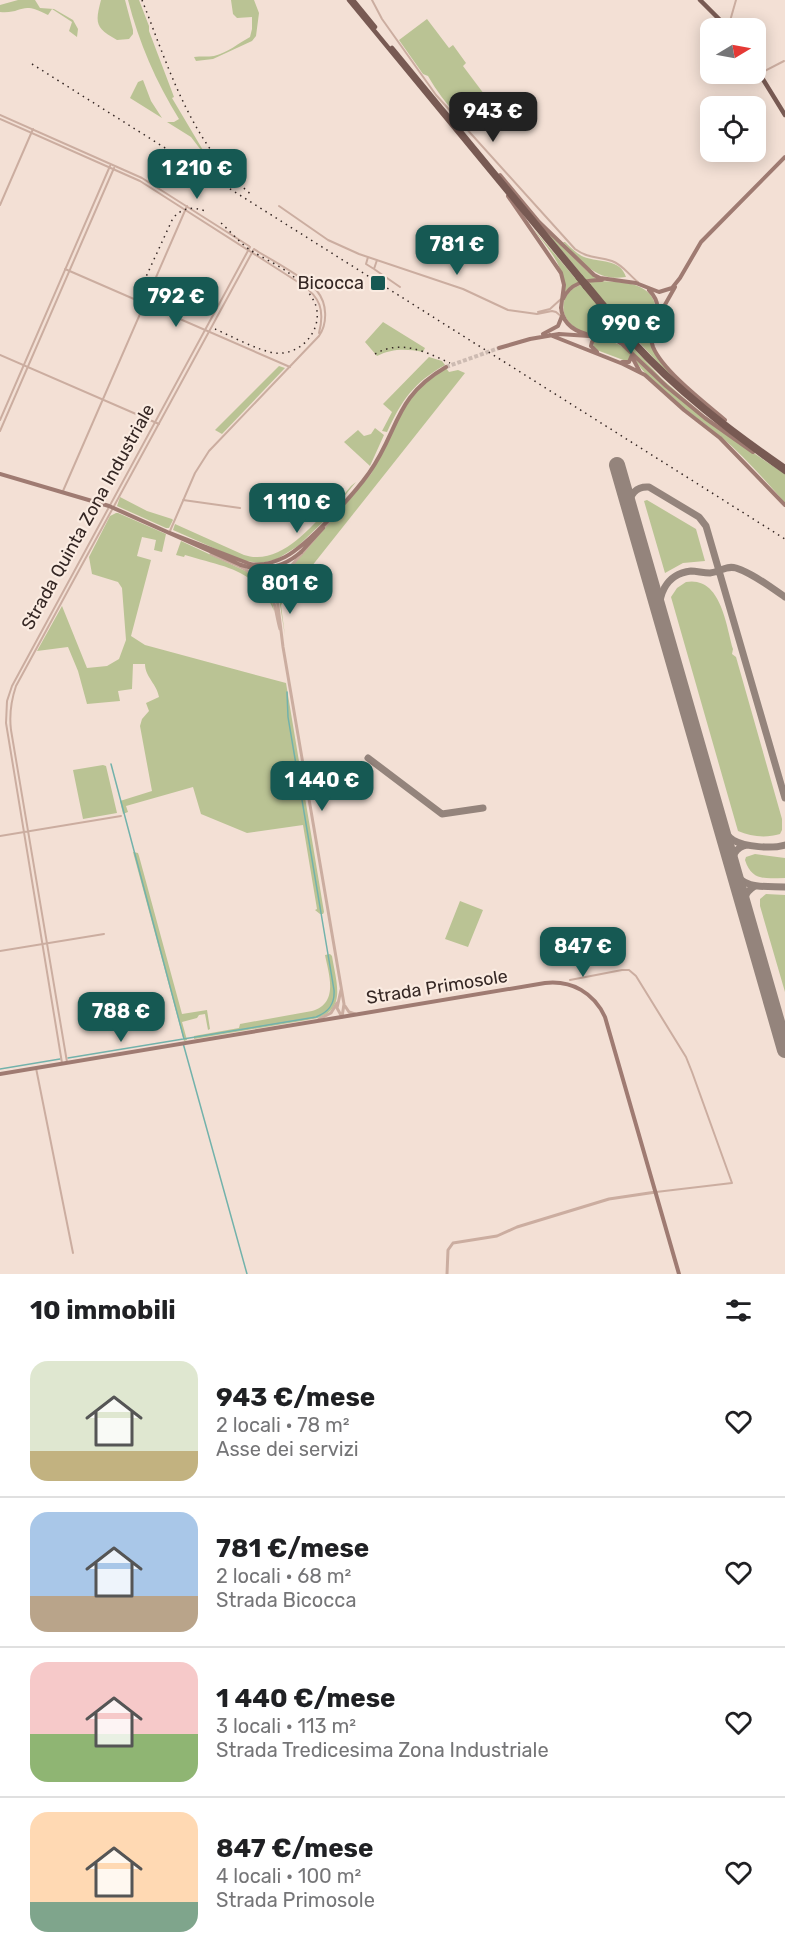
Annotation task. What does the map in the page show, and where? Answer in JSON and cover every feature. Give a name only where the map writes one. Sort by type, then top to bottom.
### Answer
[{"type":"main road","points":[[351,0],[579,278]]},
{"type":"main road","points":[[351,0],[499,183],[624,332],[701,405],[765,453]]},
{"type":"main road","points":[[700,0],[718,18]]},
{"type":"main road","points":[[765,84],[785,115]]},
{"type":"main road","points":[[530,339],[550,335],[626,337],[640,334],[657,320],[703,240],[785,157]]},
{"type":"main road","points":[[484,160],[539,222],[587,269],[600,278],[624,280],[659,292],[672,288],[680,278]]},
{"type":"main road","points":[[499,183],[559,268],[563,281],[562,315],[574,329],[592,336]]},
{"type":"main road","points":[[499,348],[556,329],[560,324],[565,294],[583,282],[611,279]]},
{"type":"main road","points":[[643,286],[656,299],[657,320],[651,340],[659,356],[696,395],[785,469]]},
{"type":"main road","points":[[550,335],[641,372],[720,438],[785,505]]},
{"type":"main road","points":[[600,354],[593,350],[591,346],[593,340],[602,337],[616,340],[695,410],[758,455],[785,469]]},
{"type":"main road","points":[[632,340],[661,374],[698,408],[772,462]]},
{"type":"main road","points":[[611,359],[627,363],[631,353]]},
{"type":"main road","points":[[631,353],[641,372]]},
{"type":"main road","points":[[0,474],[63,491],[122,511],[241,565],[258,568],[276,567],[288,562],[301,552],[335,514],[373,467],[409,397],[422,384],[446,367]]},
{"type":"main road","points":[[170,533],[254,565],[285,557],[308,539],[340,507]]},
{"type":"main road","name":"Strada Primosole","points":[[0,1074],[549,982],[565,983],[584,991],[597,1002],[606,1017],[679,1274]]},
{"type":"street","points":[[372,0],[381,19],[436,95],[575,249],[588,257],[612,261],[643,286]]},
{"type":"street","points":[[731,18],[736,0]]},
{"type":"street","points":[[766,71],[784,62]]},
{"type":"street","points":[[0,117],[33,129],[75,150]]},
{"type":"street","points":[[0,117],[31,133],[142,178],[199,217],[315,289],[323,303],[325,322],[319,336],[210,451],[195,473],[170,533]]},
{"type":"street","points":[[0,205],[33,129]]},
{"type":"street","points":[[107,179],[110,165]]},
{"type":"street","points":[[0,420],[65,269],[114,167]]},
{"type":"street","points":[[0,431],[75,258],[97,201]]},
{"type":"street","points":[[279,206],[339,247],[463,289],[508,310],[532,313],[552,311],[562,315]]},
{"type":"street","points":[[63,491],[186,208]]},
{"type":"street","name":"Strada Quinta Zona Industriale","points":[[65,1063],[66,1054],[10,719],[11,702],[16,686],[108,517],[155,422],[251,250]]},
{"type":"street","points":[[71,256],[75,258]]},
{"type":"street","points":[[368,257],[366,264],[400,287]]},
{"type":"street","points":[[374,269],[376,260]]},
{"type":"street","points":[[623,268],[628,276],[624,280]]},
{"type":"street","points":[[65,269],[290,367]]},
{"type":"street","points":[[532,313],[550,309],[565,294]]},
{"type":"street","points":[[42,322],[46,324]]},
{"type":"street","name":"Strada Quinta Zona Industriale","points":[[65,1063],[61,1055],[6,726],[7,701],[12,686],[159,424],[207,331]]},
{"type":"street","points":[[0,355],[159,424]]},
{"type":"street","points":[[163,407],[167,409]]},
{"type":"street","points":[[183,500],[240,508]]},
{"type":"street","points":[[108,517],[122,511]]},
{"type":"street","points":[[277,593],[286,572],[335,514]]},
{"type":"street","points":[[200,547],[262,580],[272,598],[282,638]]},
{"type":"street","points":[[278,624],[272,584],[279,562],[285,557]]},
{"type":"street","points":[[254,565],[268,567],[277,580],[282,638],[341,990],[344,1004],[349,1012],[357,1014]]},
{"type":"street","points":[[5,719],[10,719]]},
{"type":"street","points":[[6,726],[11,724]]},
{"type":"street","points":[[0,836],[121,816]]},
{"type":"street","points":[[0,951],[104,934]]},
{"type":"street","points":[[447,1274],[448,1250],[453,1243],[458,1241],[497,1236],[517,1227],[609,1199],[732,1183],[686,1057],[648,993],[633,973],[629,970],[622,970],[570,980]]},
{"type":"street","points":[[341,990],[338,1011],[342,1017]]},
{"type":"street","points":[[51,997],[56,996]]},
{"type":"street","points":[[309,1022],[328,1016],[338,1003]]},
{"type":"street","points":[[342,1017],[344,1004]]},
{"type":"street","points":[[61,1055],[66,1054]]},
{"type":"street","points":[[36,1068],[73,1253]]},
{"type":"green space","points":[[18,0],[35,0],[40,8],[54,9],[73,20],[78,29],[77,37],[69,31],[72,22],[52,9],[48,15],[32,8],[0,12],[0,5]]},
{"type":"green space","points":[[101,0],[125,0],[133,30],[129,39],[117,40],[104,32],[98,24]]},
{"type":"green space","points":[[128,0],[139,0],[174,97],[172,98],[210,162],[191,137],[167,122],[179,119],[149,62]]},
{"type":"green space","points":[[231,0],[254,0],[259,13],[256,36],[252,41],[213,59],[196,61],[194,57],[219,55],[250,37],[252,17],[237,18],[233,14]]},
{"type":"green space","points":[[427,19],[449,48],[453,45],[466,63],[463,66],[484,94],[462,111],[464,114],[460,118],[428,76],[423,74],[399,40]]},
{"type":"green space","points":[[143,80],[151,101],[162,118],[130,98],[138,82]]},
{"type":"green space","points":[[532,227],[575,278],[583,276],[544,229],[587,271],[599,278],[576,284],[565,292],[562,273],[558,265]]},
{"type":"green space","points":[[563,242],[584,257],[614,264],[623,271],[626,277],[606,276],[590,269]]},
{"type":"green space","points":[[598,281],[630,284],[647,291],[655,303],[656,310],[651,323],[639,332],[621,335],[590,334],[575,328],[565,316],[564,305],[567,295],[576,287]]},
{"type":"green space","points":[[383,322],[425,348],[423,352],[400,350],[377,356],[365,342]]},
{"type":"green space","points":[[653,326],[652,348],[689,392],[637,340],[628,342],[662,379],[700,412],[657,377],[625,344],[615,338],[638,336]]},
{"type":"green space","points":[[597,339],[619,344],[630,353],[630,359],[626,361],[594,349],[593,341]]},
{"type":"green space","points":[[429,357],[442,361],[445,365],[410,393],[387,432],[382,431],[392,412],[383,404]]},
{"type":"green space","points":[[634,358],[669,390],[785,474],[785,503],[737,451],[661,389]]},
{"type":"green space","points":[[279,366],[285,368],[222,434],[215,430]]},
{"type":"green space","points":[[446,368],[449,372],[458,370],[465,373],[281,605],[285,636],[278,592],[286,573],[371,474],[403,408],[420,387]]},
{"type":"green space","points":[[375,428],[384,435],[370,466],[344,442],[358,430],[364,436],[371,434]]},
{"type":"green space","points":[[356,482],[324,521],[298,546],[277,559],[262,563],[243,561],[173,530],[175,524],[244,555],[258,557],[271,555],[295,542]]},
{"type":"green space","points":[[120,497],[147,511],[172,519],[169,528],[117,506]]},
{"type":"green space","points":[[647,500],[696,529],[705,561],[683,563],[665,573],[644,501]]},
{"type":"green space","points":[[116,513],[166,534],[162,552],[154,550],[156,540],[142,537],[137,556],[151,560],[131,636],[145,645],[286,683],[323,914],[315,910],[317,909],[303,825],[247,833],[201,814],[193,787],[126,806],[128,812],[123,814],[120,801],[152,791],[140,726],[142,719],[149,711],[146,703],[159,697],[145,664],[133,664],[132,689],[118,691],[120,701],[87,704],[78,671],[68,647],[37,651],[62,606],[87,668],[107,666],[119,659],[126,640],[122,588],[118,582],[92,574],[89,557],[110,516]]},
{"type":"green space","points":[[181,541],[252,574],[267,590],[274,611],[267,597],[249,578],[226,567],[185,555],[184,557],[176,555]]},
{"type":"green space","points":[[686,582],[698,582],[707,587],[720,604],[733,649],[732,654],[736,657],[782,819],[780,834],[759,836],[738,831],[671,597],[677,588]]},
{"type":"green space","points":[[106,766],[117,813],[83,819],[73,770]]},
{"type":"green space","points":[[133,852],[138,853],[139,856],[182,1014],[207,1010],[210,1029],[208,1030],[205,1014],[182,1022],[187,1040],[184,1041]]},
{"type":"green space","points":[[755,854],[785,858],[785,878],[760,877],[752,872],[745,860],[746,857]]},
{"type":"green space","points":[[766,894],[785,895],[785,992],[760,906],[760,899]]},
{"type":"green space","points":[[460,901],[483,910],[468,947],[445,939]]},
{"type":"green space","points":[[330,954],[336,976],[337,995],[331,1010],[324,1015],[313,1019],[194,1039],[194,1036],[239,1028],[240,1024],[312,1011],[320,1007],[329,995],[330,979],[325,955]]},
{"type":"waterway","points":[[68,1058],[316,1017],[330,1007],[334,990],[288,717],[287,692]]},
{"type":"waterway","points":[[111,764],[184,1039]]},
{"type":"waterway","points":[[183,1043],[247,1274]]},
{"type":"waterway","points":[[0,1069],[60,1059]]},
{"type":"taxiway","points":[[629,506],[634,492],[649,487],[699,517],[706,526],[785,798]]},
{"type":"taxiway","points":[[661,620],[660,603],[664,588],[675,577],[691,571],[710,573],[729,567],[736,568],[755,577],[785,597]]},
{"type":"taxiway","points":[[368,758],[442,814],[483,808]]},
{"type":"taxiway","points":[[721,825],[729,837],[744,844],[759,847],[785,845]]},
{"type":"taxiway","points":[[732,867],[735,853],[747,845]]},
{"type":"taxiway","points":[[733,870],[742,881],[748,884],[785,887]]},
{"type":"taxiway","points":[[746,914],[745,898],[755,886]]},
{"type":"taxiway","points":[[781,1035],[785,1045]]},
{"type":"runway","points":[[617,465],[785,1050]]},
{"type":"tunnel","points":[[446,367],[499,348]]},
{"type":"railway","points":[[142,0],[173,80],[198,131],[232,176],[253,196]]},
{"type":"railway","points":[[32,64],[785,539]]},
{"type":"railway","points":[[139,292],[173,218],[187,209],[205,211]]},
{"type":"railway","points":[[215,329],[261,349],[284,353],[301,346],[308,340],[313,333],[317,315],[313,299],[295,278],[250,250],[220,222]]},
{"type":"railway","points":[[375,354],[404,347],[423,351],[450,363]]},
{"type":"place","name":"Bicocca","points":[[378,283]]}]
